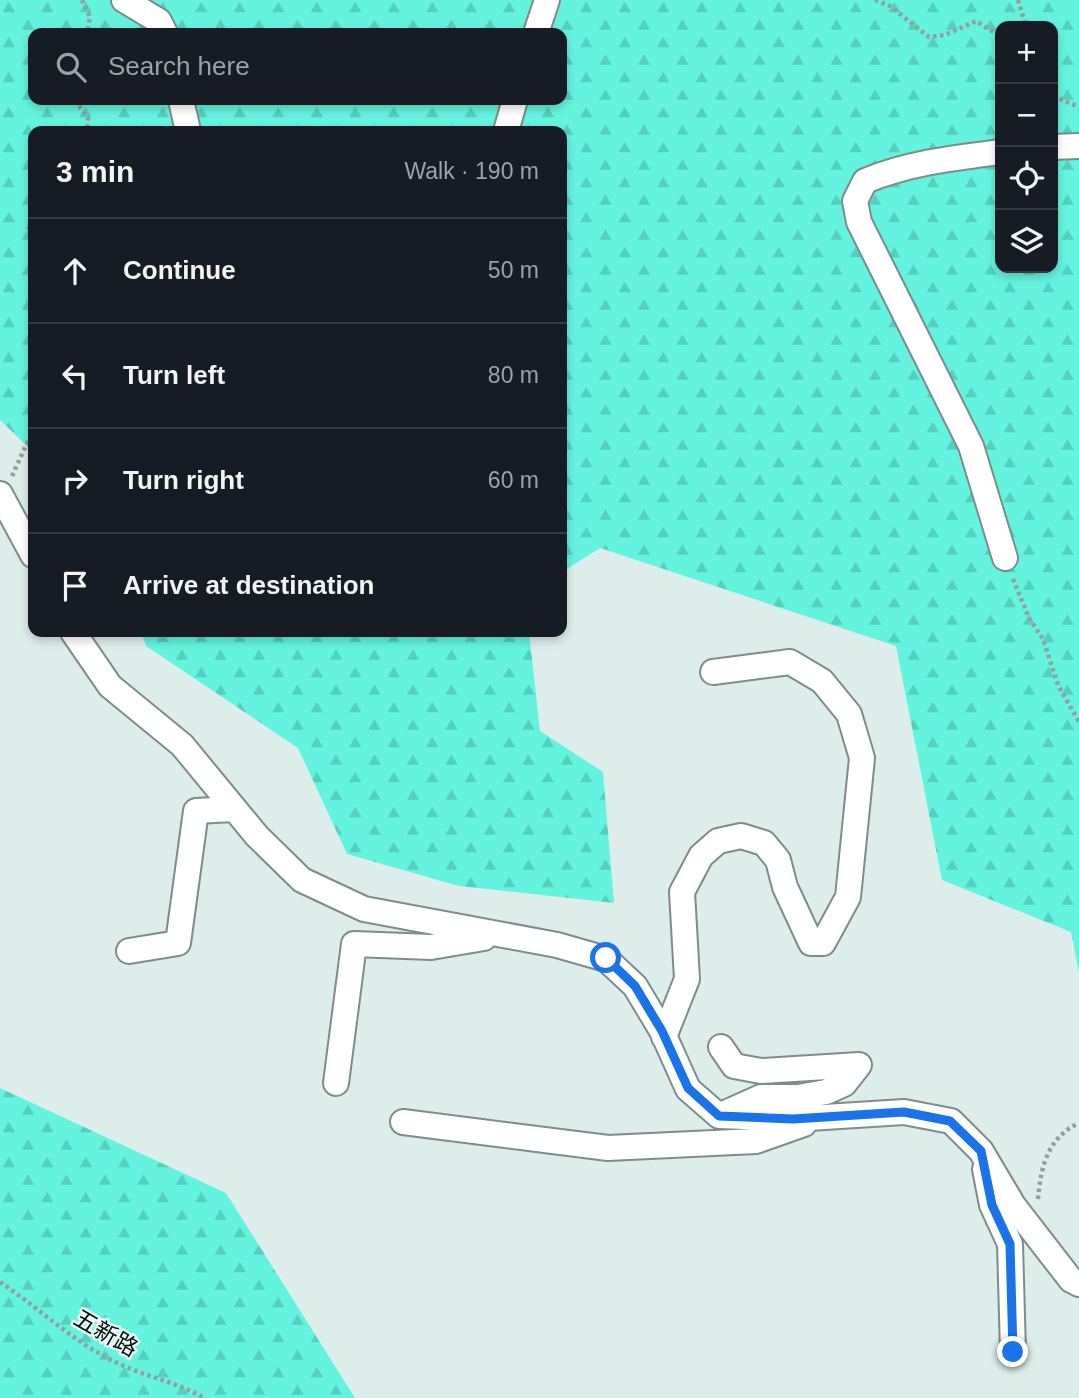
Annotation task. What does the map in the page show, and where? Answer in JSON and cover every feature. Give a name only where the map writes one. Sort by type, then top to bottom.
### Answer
[{"type":"street","points":[[124,0],[159,21],[163,28]]},
{"type":"street","points":[[538,28],[547,0]]},
{"type":"street","points":[[182,105],[187,126]]},
{"type":"street","points":[[507,126],[514,105]]},
{"type":"street","points":[[1058,147],[1079,146]]},
{"type":"street","points":[[995,153],[931,160],[889,171],[865,181],[855,201],[859,222],[971,446],[1005,558]]},
{"type":"street","points":[[2,496],[28,545]]},
{"type":"street","points":[[76,637],[110,686],[182,745],[257,836],[302,880],[364,909],[557,944],[606,958],[635,986],[664,1037],[688,1088],[719,1116],[823,1117],[904,1112],[950,1121],[981,1151],[1013,1205],[1070,1280],[1079,1284]]},
{"type":"street","points":[[664,1037],[687,979],[682,892],[701,856],[718,841],[741,836],[764,843],[778,860],[785,887],[811,943],[823,943],[848,897],[863,758],[849,714],[822,681],[790,662],[713,672]]},
{"type":"street","points":[[129,951],[178,943],[196,811],[234,809]]},
{"type":"street","points":[[336,1083],[354,944],[431,947],[502,935]]},
{"type":"street","points":[[719,1116],[761,1097],[799,1097],[826,1092],[844,1084],[859,1065],[761,1071],[734,1066],[721,1047]]},
{"type":"street","points":[[403,1122],[608,1148],[756,1141],[823,1117]]},
{"type":"street","points":[[981,1151],[992,1205],[1010,1244],[1013,1352]]},
{"type":"path","points":[[82,0],[90,17],[88,28]]},
{"type":"path","points":[[875,0],[890,6],[929,37],[945,35],[976,21],[995,33]]},
{"type":"path","points":[[1018,0],[1025,21]]},
{"type":"path","points":[[1058,98],[1079,107]]},
{"type":"path","points":[[78,105],[88,119],[87,126]]},
{"type":"path","points":[[2,496],[28,441]]},
{"type":"path","points":[[1005,558],[1029,618],[1043,639],[1058,685],[1079,722]]},
{"type":"path","points":[[1037,1212],[1041,1167],[1051,1145],[1079,1123]]},
{"type":"path","name":"五新路","points":[[0,1282],[70,1337],[124,1366],[189,1389],[204,1398]]},
{"type":"green space","points":[[0,0],[1079,0],[1079,973],[1071,932],[942,880],[896,646],[600,548],[567,569],[567,126],[28,126],[28,447],[0,420]]},
{"type":"green space","points":[[143,637],[530,637],[540,731],[603,772],[614,903],[459,886],[347,854],[298,748],[146,646]]},
{"type":"green space","points":[[0,1088],[226,1193],[355,1398],[0,1398]]},
{"type":"route","points":[[606,958],[635,986],[662,1031],[688,1088],[719,1116],[793,1119],[904,1112],[950,1121],[981,1151],[992,1205],[1010,1244],[1013,1352]]}]
